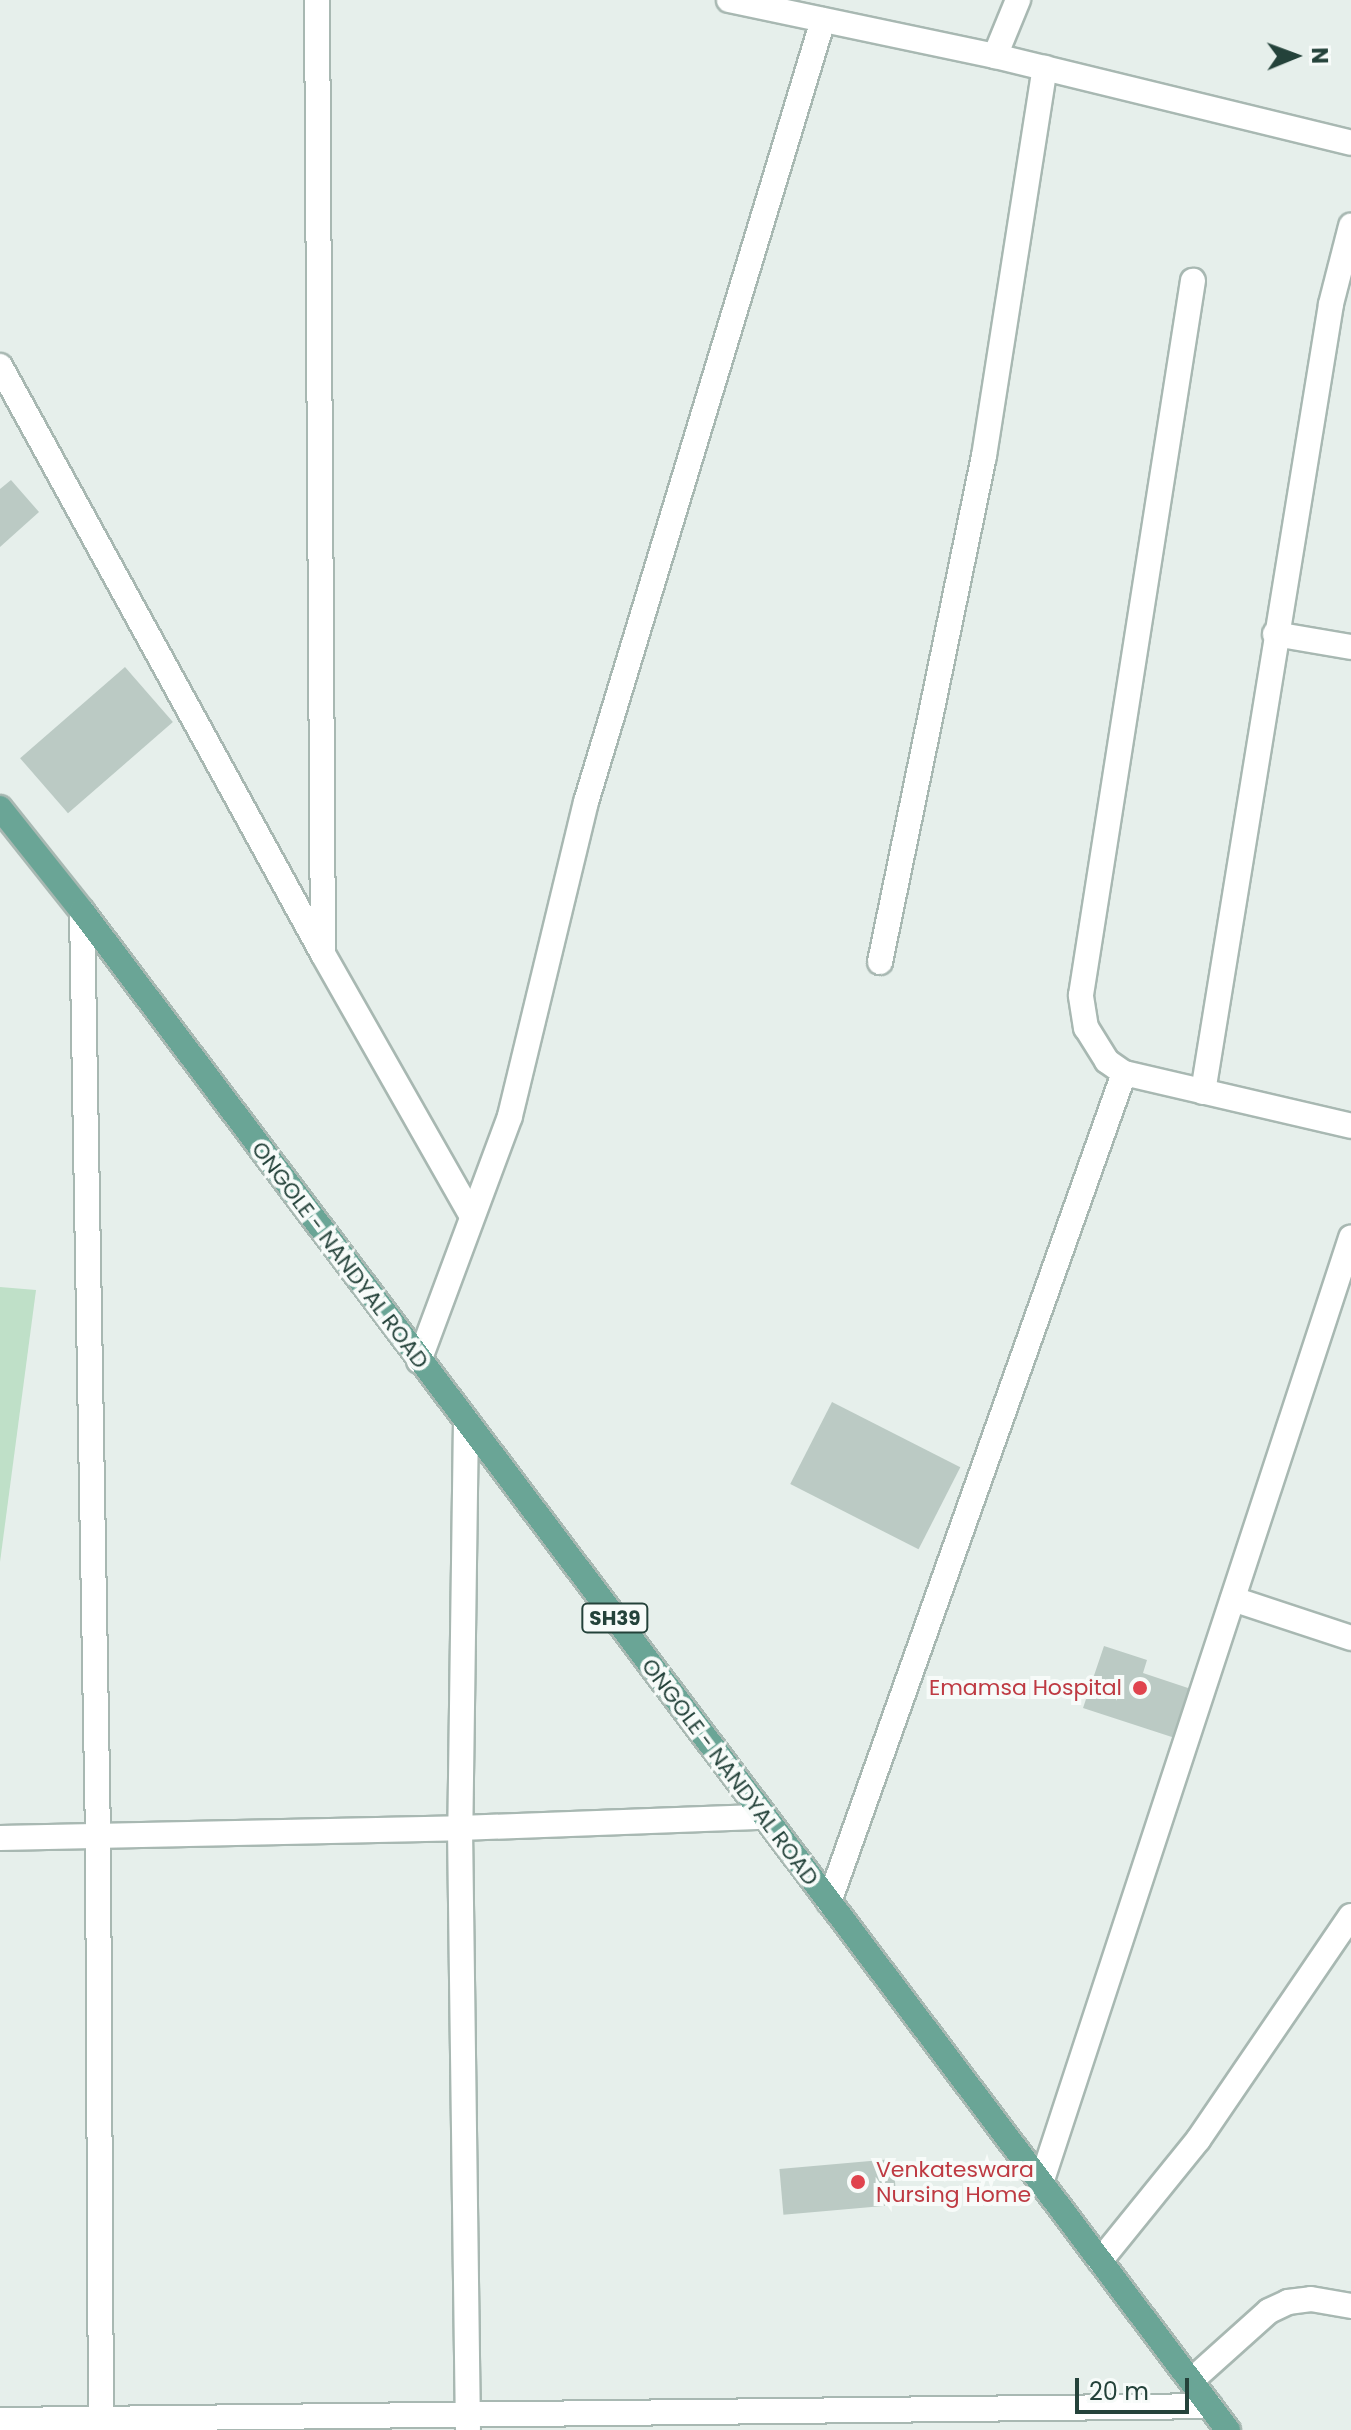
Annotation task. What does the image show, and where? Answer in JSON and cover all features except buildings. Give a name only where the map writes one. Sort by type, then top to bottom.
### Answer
[{"type":"main road","name":"ONGOLE - NANDYAL ROAD","points":[[0,808],[82,911],[1228,2430]]},
{"type":"street","points":[[317,0],[323,954]]},
{"type":"street","points":[[729,0],[995,56],[1351,143]]},
{"type":"street","points":[[995,56],[1018,0]]},
{"type":"street","points":[[419,1361],[510,1116],[586,802],[823,20]]},
{"type":"street","points":[[880,962],[984,456],[1045,68]]},
{"type":"street","points":[[1203,1092],[1331,304],[1351,226]]},
{"type":"street","points":[[1193,281],[1081,995],[1086,1028],[1107,1061],[1124,1073],[1351,1126]]},
{"type":"street","points":[[0,366],[323,954],[472,1216]]},
{"type":"street","points":[[1275,634],[1351,647]]},
{"type":"street","points":[[82,911],[98,1838],[101,2426]]},
{"type":"street","points":[[829,1902],[1124,1073]]},
{"type":"street","points":[[1041,2183],[1351,1238]]},
{"type":"street","points":[[466,1420],[460,1828],[468,2422]]},
{"type":"street","points":[[1233,1599],[1351,1638]]},
{"type":"street","points":[[0,1838],[98,1838],[764,1817]]},
{"type":"street","points":[[1100,2261],[1198,2140],[1351,1916]]},
{"type":"street","points":[[1192,2380],[1269,2311],[1288,2302],[1311,2299],[1351,2306]]},
{"type":"street","points":[[0,2420],[101,2426],[836,2419],[1210,2406]]},
{"type":"green space","points":[[0,1287],[36,1290],[0,1562]]},
{"type":"place","name":"Emamsa Hospital","points":[[1140,1688]]},
{"type":"place","name":"Venkateswara Nursing Home","points":[[858,2182]]}]
